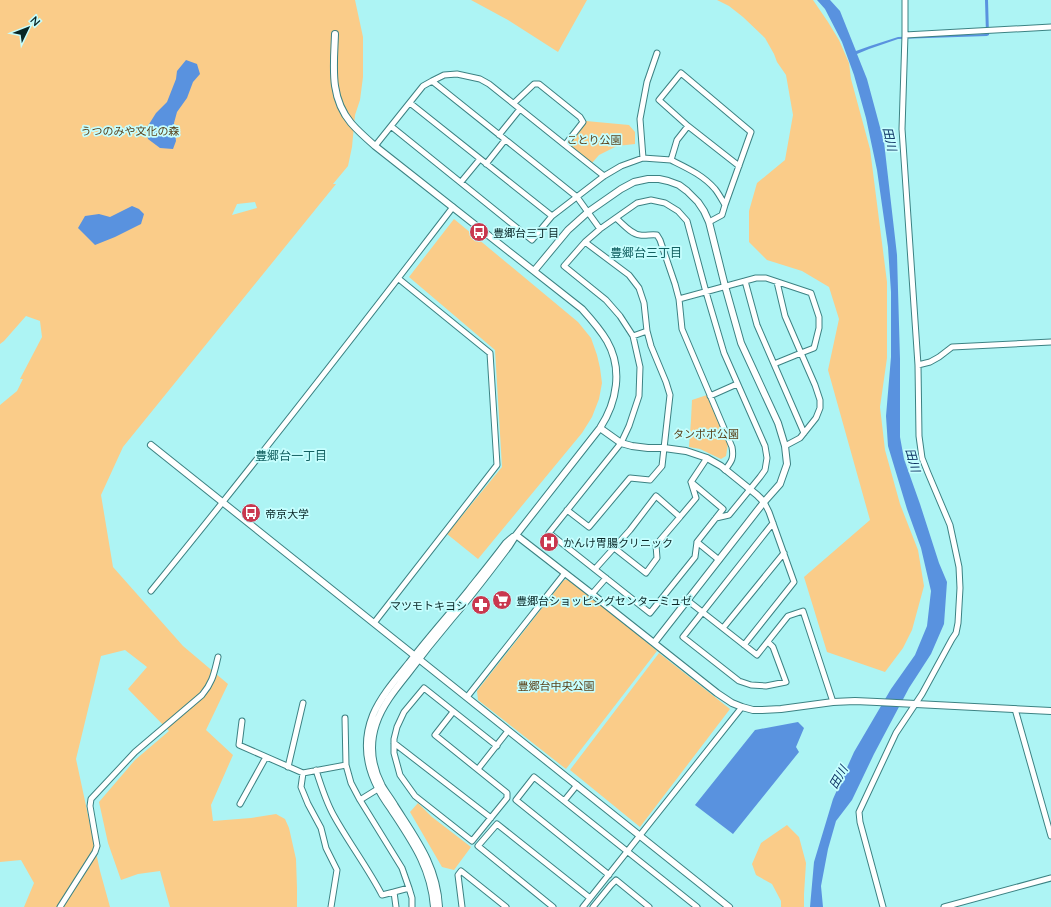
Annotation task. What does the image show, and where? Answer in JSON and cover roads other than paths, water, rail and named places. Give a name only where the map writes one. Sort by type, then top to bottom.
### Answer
[{"type":"street","points":[[883,907],[860,822],[859,812],[896,733],[956,633],[960,588],[959,567],[950,526],[922,458],[919,436],[918,365],[902,129],[905,0]]},
{"type":"street","points":[[905,35],[1051,28]]},
{"type":"street","points":[[335,34],[334,83],[339,104],[350,122],[375,146],[572,301],[590,318],[604,335],[611,350],[616,375],[616,388],[610,410],[600,428],[516,535],[505,552],[417,657],[382,709],[375,726],[372,747],[380,787],[421,857],[430,882],[434,907]]},
{"type":"street","points":[[644,158],[640,119],[647,82],[657,53]]},
{"type":"street","points":[[709,222],[722,215],[751,132],[681,73],[659,100],[688,126],[739,166]]},
{"type":"street","points":[[375,146],[392,127],[423,86],[444,75],[457,74],[480,79],[489,84],[604,176]]},
{"type":"street","points":[[432,81],[576,197],[600,229]]},
{"type":"street","points":[[514,103],[534,84],[539,84],[580,118],[582,122],[565,145]]},
{"type":"street","points":[[410,103],[552,216]]},
{"type":"street","points":[[499,135],[520,108]]},
{"type":"street","points":[[671,160],[677,140],[688,126]]},
{"type":"street","points":[[392,127],[532,240],[552,216],[604,176],[621,166],[644,158],[671,160],[691,170],[702,177],[715,190],[725,205]]},
{"type":"street","points":[[486,164],[505,140]]},
{"type":"street","points":[[461,182],[480,158]]},
{"type":"street","points":[[534,271],[568,230],[588,212],[621,189],[634,182],[648,179],[659,179],[679,185],[698,202],[709,222],[734,321],[742,343],[778,424],[785,446],[787,464],[780,484],[764,502],[654,643]]},
{"type":"street","points":[[691,482],[723,509],[697,542],[695,557],[650,613],[549,533],[621,443],[640,396],[640,367],[632,336],[620,316],[606,300],[564,266],[585,242],[600,229],[637,203],[651,200],[665,203],[678,211],[687,221],[724,353],[765,446],[767,458],[765,470],[729,515],[716,518]]},
{"type":"street","points":[[151,590],[223,502],[399,279],[453,207]]},
{"type":"street","points":[[616,218],[634,234],[652,234],[656,235],[660,240],[679,299],[682,329],[732,447],[733,455],[731,462],[725,470]]},
{"type":"street","points":[[567,510],[589,527],[630,478],[650,480],[662,466],[670,395],[666,382],[650,346],[644,303],[639,288],[629,275],[585,242]]},
{"type":"street","points":[[679,299],[756,278],[766,278],[811,292],[819,317],[819,328],[814,348],[774,364]]},
{"type":"street","points":[[374,623],[498,465],[490,353],[399,279]]},
{"type":"street","points":[[745,281],[757,325],[804,433]]},
{"type":"street","points":[[777,282],[785,316],[820,400],[820,408],[816,418],[800,438],[785,446]]},
{"type":"street","points":[[632,336],[647,331]]},
{"type":"street","points":[[918,365],[930,362],[952,347],[1051,342]]},
{"type":"street","points":[[710,396],[737,384]]},
{"type":"street","points":[[600,428],[621,443],[648,448],[664,448],[686,451],[707,458],[721,466],[764,502],[770,512],[794,582],[744,644]]},
{"type":"street","points":[[152,445],[729,907]]},
{"type":"street","points":[[691,482],[707,458]]},
{"type":"street","points":[[613,547],[646,573],[657,558],[656,545],[696,498],[691,482]]},
{"type":"street","points":[[595,569],[613,547],[630,530],[656,496],[680,517]]},
{"type":"street","points":[[768,642],[773,647],[786,682],[766,686],[751,685],[739,681],[683,637],[773,523]]},
{"type":"street","points":[[516,535],[717,693],[732,703],[742,707],[753,710],[770,710],[833,702],[877,702],[1051,711]]},
{"type":"street","points":[[697,542],[719,560]]},
{"type":"street","points":[[723,628],[784,553]]},
{"type":"street","points":[[467,697],[565,573]]},
{"type":"street","points":[[592,594],[606,578]]},
{"type":"street","points":[[687,600],[757,655],[788,616],[802,611],[833,702]]},
{"type":"street","points":[[60,907],[95,852],[97,846],[90,799],[135,752],[202,695],[212,681],[218,657]]},
{"type":"street","points":[[453,712],[435,735],[507,793],[507,798],[472,841],[415,796],[400,775],[394,753],[397,727],[404,712],[424,688],[496,746]]},
{"type":"street","points":[[288,767],[303,703]]},
{"type":"street","points":[[583,907],[742,707]]},
{"type":"street","points":[[1016,710],[1051,836]]},
{"type":"street","points":[[345,718],[346,765],[351,783],[402,868],[412,898],[412,907]]},
{"type":"street","points":[[242,721],[239,745],[302,773],[346,765]]},
{"type":"street","points":[[478,770],[508,731]]},
{"type":"street","points":[[394,743],[491,818]]},
{"type":"street","points":[[240,804],[266,757]]},
{"type":"street","points":[[316,770],[324,795],[334,817],[374,879],[382,895],[409,888]]},
{"type":"street","points":[[302,773],[301,787],[321,828],[326,848],[337,870],[331,907]]},
{"type":"street","points":[[609,875],[516,800],[534,777],[697,907]]},
{"type":"street","points":[[564,801],[577,785]]},
{"type":"street","points":[[360,800],[380,787]]},
{"type":"street","points":[[380,787],[425,855],[435,880],[439,907]]},
{"type":"street","points":[[553,907],[478,846],[497,824],[590,898]]},
{"type":"street","points":[[462,907],[458,875],[461,871],[506,907]]},
{"type":"street","points":[[944,907],[1051,878]]},
{"type":"street","points":[[602,907],[595,905],[616,880],[649,907]]},
{"type":"street","points":[[394,892],[396,907]]},
{"type":"water","points":[[817,0],[830,0],[840,11],[856,51],[898,37],[986,34],[985,0],[988,0],[989,35],[898,39],[857,54],[867,79],[884,142],[897,255],[900,359],[900,437],[904,459],[939,563],[947,582],[944,624],[931,654],[909,688],[874,754],[852,800],[836,821],[828,849],[821,886],[823,907],[810,907],[814,862],[833,799],[854,752],[891,689],[915,655],[927,626],[931,591],[921,548],[907,509],[888,446],[886,416],[891,357],[891,292],[888,247],[877,170],[866,118],[854,75],[842,42],[825,9]]},
{"type":"water","points":[[186,60],[197,64],[200,74],[193,82],[187,98],[177,112],[174,123],[176,141],[173,149],[160,148],[148,139],[146,129],[156,113],[167,102],[176,79],[177,71]]},
{"type":"water","points":[[132,206],[139,209],[144,214],[141,224],[115,237],[95,245],[78,228],[85,216],[99,214],[110,217]]},
{"type":"water","points":[[798,722],[804,728],[796,747],[799,752],[733,834],[695,805],[755,730]]},
{"type":"place","name":"豊郷台三丁目","points":[[479,232]]},
{"type":"place","name":"帝京大学","points":[[251,513]]},
{"type":"place","name":"かんけ胃腸クリニック","points":[[549,542]]},
{"type":"place","name":"豊郷台ショッピングセンターミュゼ","points":[[502,600]]},
{"type":"place","name":"マツモトキヨシ","points":[[481,605]]},
{"type":"district","name":"豊郷台三丁目","points":[[646,252]]},
{"type":"district","name":"豊郷台一丁目","points":[[291,455]]},
{"type":"park label","name":"うつのみや文化の森","points":[[130,130]]},
{"type":"park label","name":"ことり公園","points":[[594,139]]},
{"type":"park label","name":"タンポポ公園","points":[[706,433]]},
{"type":"park label","name":"豊郷台中央公園","points":[[556,685]]},
{"type":"water label","name":"田川","points":[[890,139]]},
{"type":"water label","name":"田川","points":[[913,460]]},
{"type":"water label","name":"田川","points":[[838,777]]}]
